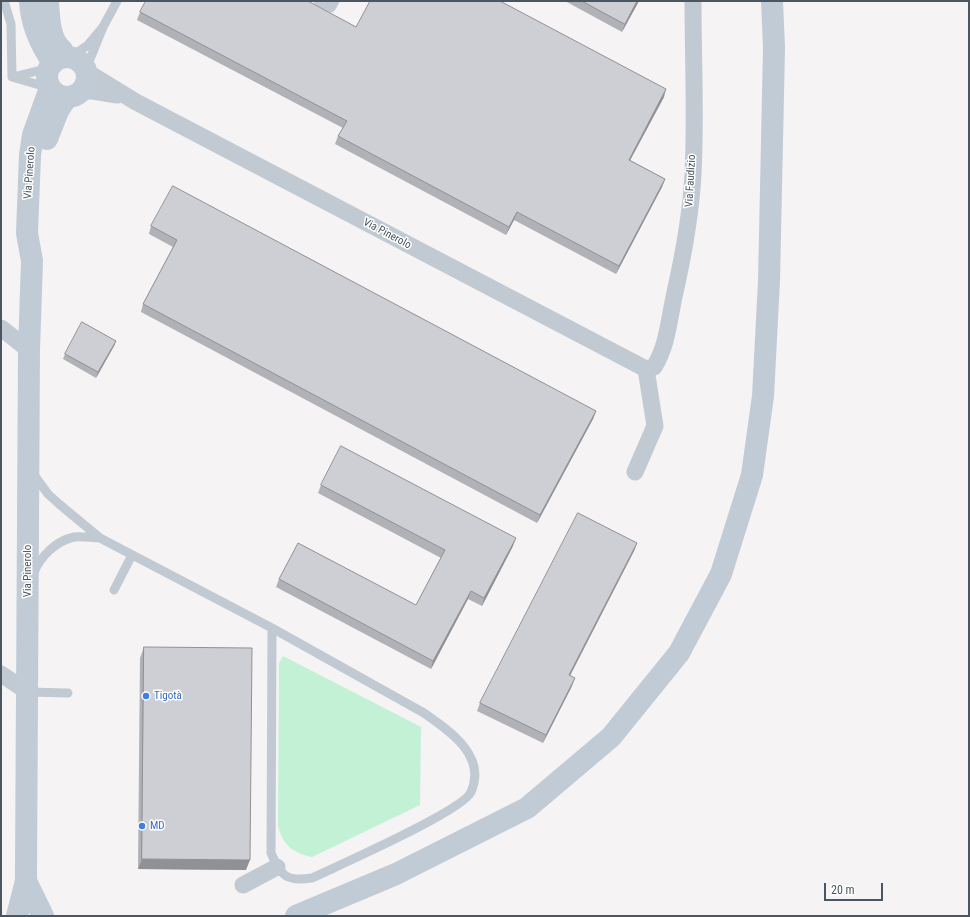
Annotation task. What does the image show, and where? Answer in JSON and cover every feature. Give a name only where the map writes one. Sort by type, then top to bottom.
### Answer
[{"type":"main road","points":[[30,1],[35,28],[42,47],[68,74]]},
{"type":"main road","points":[[48,1],[49,19],[53,34],[68,74]]},
{"type":"main road","points":[[296,916],[396,874],[527,808],[611,738],[679,654],[721,574],[752,474],[763,396],[769,273],[774,48],[772,1]]},
{"type":"main road","name":"Via Pinerolo","points":[[17,916],[26,881],[30,469],[29,350],[32,261],[42,215],[45,152],[48,134],[58,111],[68,74]]},
{"type":"main road","name":"Via Pinerolo","points":[[26,881],[43,916]]},
{"type":"street","name":"Via Faudizio","points":[[646,369],[654,367],[660,358],[682,260],[693,174],[693,1]]},
{"type":"street","name":"Via Pinerolo","points":[[68,74],[108,93],[128,98],[646,369]]},
{"type":"street","points":[[1,328],[29,350]]},
{"type":"street","points":[[635,472],[655,426],[646,369]]},
{"type":"street","points":[[1,674],[28,692]]},
{"type":"street","points":[[243,885],[277,867]]},
{"type":"lane","points":[[4,1],[11,24],[12,77]]},
{"type":"lane","points":[[68,74],[103,27],[117,1]]},
{"type":"lane","points":[[318,1],[331,8],[335,1]]},
{"type":"lane","points":[[68,74],[88,45],[103,27]]},
{"type":"lane","points":[[12,77],[30,74],[68,74]]},
{"type":"lane","points":[[12,77],[68,74]]},
{"type":"lane","points":[[30,469],[48,494],[100,538],[272,628],[424,713],[444,727],[464,746],[473,760],[475,772],[471,793],[460,804],[438,818],[312,878],[296,880],[285,876],[277,867],[271,853],[272,628]]},
{"type":"lane","points":[[28,584],[39,562],[52,548],[74,537],[100,538]]},
{"type":"lane","points":[[114,590],[132,555]]},
{"type":"lane","points":[[28,692],[68,693]]},
{"type":"green space","points":[[283,656],[421,727],[420,805],[312,857],[299,853],[289,847],[282,838],[278,825],[279,663]]},
{"type":"building","points":[[146,1],[308,1],[356,27],[370,1],[500,1],[666,89],[629,160],[665,179],[619,266],[517,212],[509,227],[338,136],[347,121],[140,12]]},
{"type":"building","points":[[582,1],[637,1],[625,24]]},
{"type":"building","points":[[173,186],[596,411],[540,515],[143,304],[177,240],[151,226]]},
{"type":"building","points":[[82,322],[116,341],[98,372],[65,354]]},
{"type":"building","points":[[341,446],[516,538],[484,598],[471,591],[433,661],[279,579],[298,543],[416,605],[445,550],[321,485]]},
{"type":"building","points":[[578,513],[637,543],[569,675],[575,678],[546,735],[480,703]]},
{"type":"building","points":[[144,647],[252,648],[250,860],[142,859]]},
{"type":"place","name":"Tigotà","points":[[146,696]]},
{"type":"place","name":"MD","points":[[142,826]]}]
